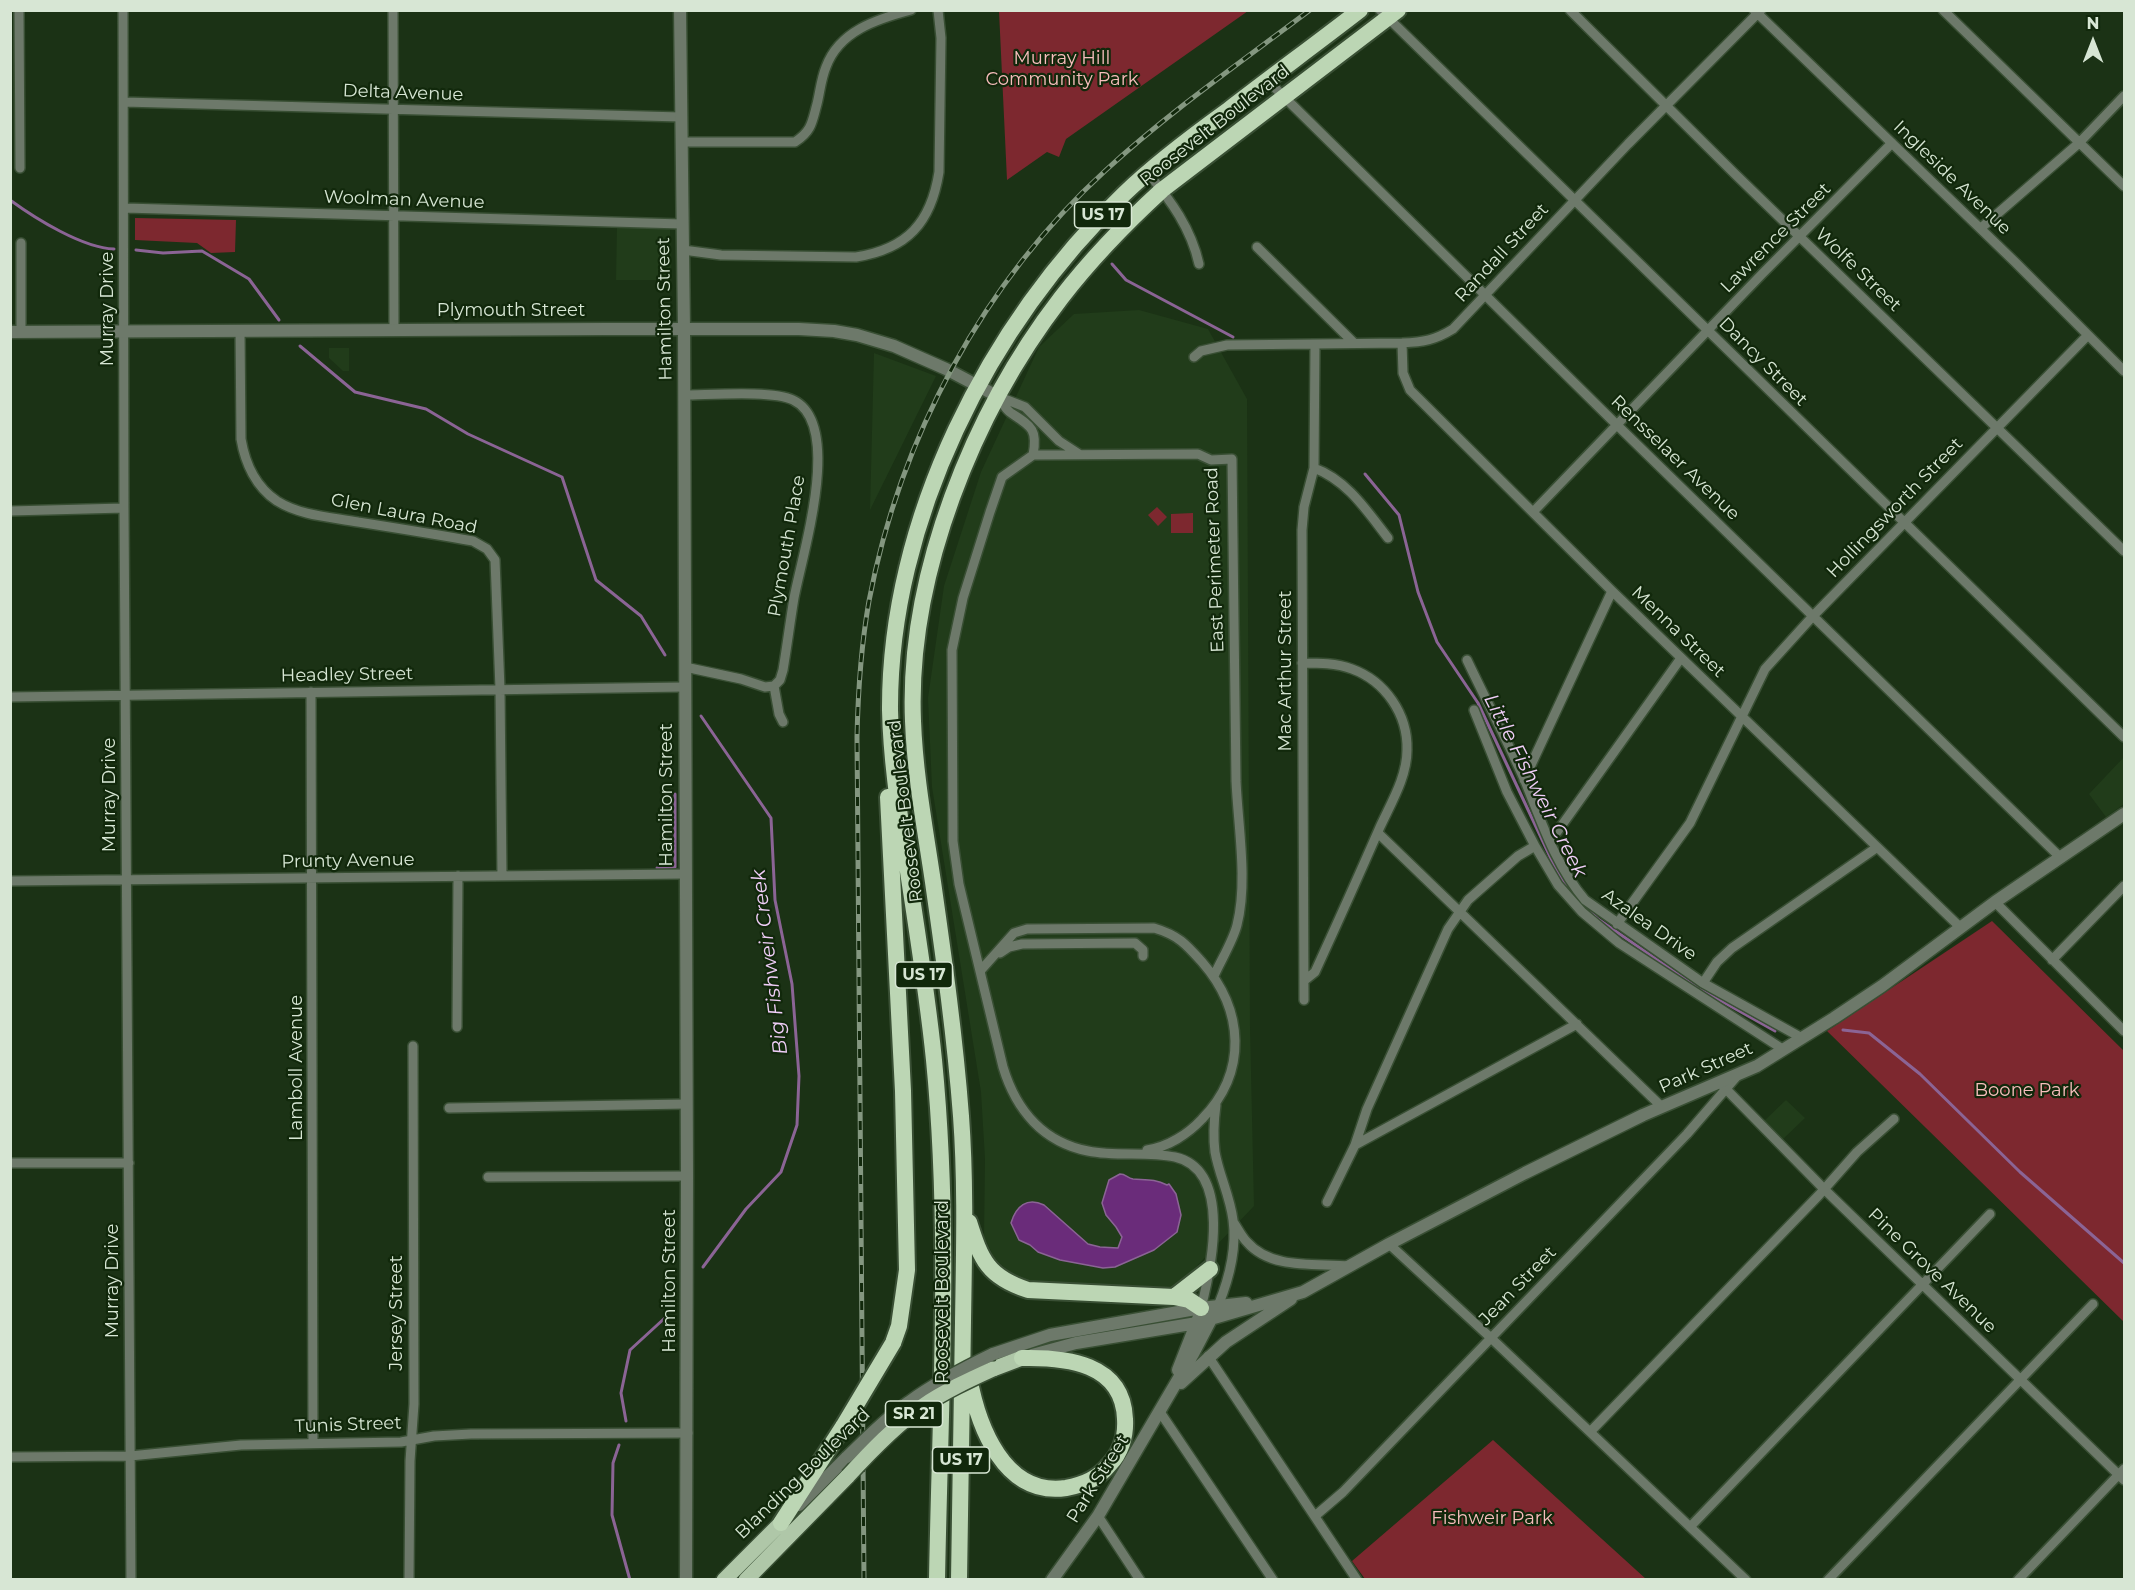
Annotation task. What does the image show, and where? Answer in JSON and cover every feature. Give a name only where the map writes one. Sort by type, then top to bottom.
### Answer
[{"type":"highway","name":"Roosevelt Boulevard","points":[[937,1580],[943,1251],[939,1122],[929,1011],[897,793],[890,715],[893,657],[910,563],[942,461],[978,386],[1017,322],[1061,261],[1109,209],[1148,173],[1360,10]]},
{"type":"highway","name":"Roosevelt Boulevard","points":[[960,1579],[964,1204],[961,1120],[954,1036],[917,772],[913,716],[918,632],[936,551],[954,492],[997,396],[1017,361],[1062,296],[1120,230],[1162,190],[1389,13]]},
{"type":"highway","points":[[781,1523],[893,1343],[899,1326],[907,1270],[903,1091],[888,808],[890,715]]},
{"type":"highway","points":[[964,1204],[975,1241],[983,1258],[993,1273],[1008,1284],[1028,1290],[1174,1297],[1189,1300],[1207,1314]]},
{"type":"highway","points":[[1174,1297],[1210,1269]]},
{"type":"highway","points":[[963,1340],[974,1402],[979,1416],[996,1452],[1012,1473],[1031,1484],[1056,1489],[1080,1486],[1094,1479],[1119,1452],[1126,1432],[1125,1408],[1116,1386],[1098,1371],[1078,1361],[1048,1357],[1022,1358]]},
{"type":"main road","name":"Blanding Boulevard","points":[[746,1580],[875,1447],[923,1406],[958,1386],[993,1361],[1022,1358]]},
{"type":"main road","name":"Blanding Boulevard","points":[[724,1580],[781,1523]]},
{"type":"street","points":[[19,10],[15,55],[20,168]]},
{"type":"street","name":"Murray Drive","points":[[123,10],[131,1580]]},
{"type":"street","points":[[393,10],[394,330]]},
{"type":"street","name":"Hamilton Street","points":[[680,10],[684,329],[687,1104],[686,1580]]},
{"type":"street","points":[[682,142],[795,142],[806,135],[811,126],[826,67],[840,45],[850,34],[862,27],[911,10]]},
{"type":"street","points":[[683,250],[722,255],[856,257],[888,249],[914,231],[924,219],[934,197],[939,172],[941,38],[938,10]]},
{"type":"street","name":"Wolfe Street","points":[[1570,10],[2124,551]]},
{"type":"street","points":[[1943,10],[2124,186]]},
{"type":"street","name":"Randall Street","points":[[1194,357],[1201,351],[1227,345],[1402,344],[1438,338],[1453,328],[1486,295],[1758,12]]},
{"type":"street","name":"Ingleside Avenue","points":[[1758,12],[2124,370]]},
{"type":"street","name":"Dancy Street","points":[[1389,13],[1574,201],[2124,736]]},
{"type":"street","name":"Rensselaer Avenue","points":[[1267,80],[2061,858]]},
{"type":"street","points":[[1981,228],[2079,143],[2124,96]]},
{"type":"street","name":"Delta Avenue","points":[[124,102],[681,117]]},
{"type":"street","name":"Lawrence Street","points":[[1533,512],[1892,143]]},
{"type":"street","points":[[1148,173],[1179,213],[1196,249],[1199,264]]},
{"type":"street","name":"Woolman Avenue","points":[[125,208],[682,224]]},
{"type":"street","points":[[16,332],[21,243]]},
{"type":"street","points":[[1257,247],[1354,343]]},
{"type":"street","name":"Plymouth Street","points":[[16,332],[684,329],[834,331],[857,334],[894,346],[997,396]]},
{"type":"street","name":"Glen Laura Road","points":[[240,330],[243,453],[256,479],[276,500],[306,513],[472,541],[487,549],[495,560],[500,689],[502,876]]},
{"type":"street","name":"Hollingsworth Street","points":[[1617,924],[1690,823],[1765,669],[1813,616],[2088,335]]},
{"type":"street","name":"Mac Arthur Street","points":[[1304,1000],[1302,530],[1304,507],[1314,468],[1315,344]]},
{"type":"street","name":"Menna Street","points":[[1402,344],[1403,373],[1410,390],[1612,591],[1961,928]]},
{"type":"street","name":"Plymouth Place","points":[[684,395],[783,397],[802,406],[810,414],[815,424],[817,476],[813,514],[795,597],[783,670],[780,680],[774,686]]},
{"type":"street","points":[[997,396],[1025,407],[1059,441],[1079,454]]},
{"type":"street","points":[[997,396],[1010,412],[1023,419],[1031,427],[1035,444],[1034,455],[1002,477],[965,591],[952,650],[953,849],[959,884],[1003,1067],[1011,1091],[1021,1110],[1043,1131],[1071,1147],[1090,1152],[1178,1158],[1190,1164],[1200,1175],[1212,1200],[1214,1238],[1207,1314]]},
{"type":"street","name":"East Perimeter Road","points":[[1034,455],[1198,454],[1211,460],[1232,459],[1236,781],[1238,827],[1242,849],[1241,900],[1237,928],[1214,976]]},
{"type":"street","points":[[1314,468],[1329,473],[1342,484],[1388,537]]},
{"type":"street","points":[[10,511],[124,508]]},
{"type":"street","points":[[1524,780],[1612,591]]},
{"type":"street","points":[[1549,839],[1557,832],[1603,769],[1681,658]]},
{"type":"street","name":"Azalea Drive","points":[[1467,660],[1524,780],[1549,839],[1571,883],[1585,900],[1703,983],[1802,1038]]},
{"type":"street","points":[[1302,663],[1337,665],[1352,669],[1367,676],[1382,688],[1402,717],[1407,750],[1405,766],[1378,833],[1315,972],[1305,980]]},
{"type":"street","points":[[685,667],[741,679],[765,687],[774,686],[779,714],[783,722]]},
{"type":"street","name":"Headley Street","points":[[10,697],[684,687]]},
{"type":"street","name":"Lamboll Avenue","points":[[311,692],[314,1443]]},
{"type":"street","name":"Azalea Drive","points":[[1474,710],[1507,792],[1535,846],[1558,885],[1582,912],[1619,943],[1784,1050]]},
{"type":"street","name":"Park Street","points":[[1052,1580],[1098,1516],[1160,1412],[1207,1314],[1304,1292],[1389,1244],[1525,1173],[1662,1107],[1723,1086],[1739,1074],[1784,1050],[1882,986],[1995,902],[2124,814]]},
{"type":"street","points":[[1378,833],[1662,1107]]},
{"type":"street","points":[[1328,1202],[1354,1145],[1367,1108],[1448,929],[1468,900],[1518,856],[1535,846]]},
{"type":"street","points":[[1703,983],[1717,962],[1732,948],[1876,848]]},
{"type":"street","name":"Prunty Avenue","points":[[10,881],[685,874]]},
{"type":"street","points":[[458,876],[458,1027]]},
{"type":"street","points":[[2052,960],[2124,885]]},
{"type":"street","points":[[1995,902],[2124,1031]]},
{"type":"street","points":[[981,970],[1014,933],[1028,929],[1154,928],[1171,933],[1184,942],[1214,976],[1231,1014],[1236,1039],[1232,1070],[1223,1093],[1216,1105],[1194,1127],[1164,1146],[1129,1153]]},
{"type":"street","points":[[993,957],[1009,947],[1022,944],[1135,943],[1143,950],[1143,956]]},
{"type":"street","points":[[1354,1145],[1577,1024]]},
{"type":"street","name":"Jersey Street","points":[[409,1580],[411,1439],[414,1404],[413,1046]]},
{"type":"street","name":"Pine Grove Avenue","points":[[1723,1086],[1824,1189],[2123,1474]]},
{"type":"street","name":"Jean Street","points":[[1315,1516],[1343,1492],[1687,1134],[1723,1086]]},
{"type":"street","points":[[449,1108],[687,1104]]},
{"type":"street","points":[[1207,1314],[1230,1269],[1234,1238],[1229,1196],[1215,1152],[1216,1105]]},
{"type":"street","points":[[1590,1432],[1857,1152],[1894,1119]]},
{"type":"street","points":[[10,1164],[129,1163]]},
{"type":"street","points":[[488,1177],[687,1176]]},
{"type":"street","points":[[1690,1527],[1990,1214]]},
{"type":"street","points":[[1233,1221],[1247,1243],[1272,1259],[1290,1263],[1349,1266]]},
{"type":"street","points":[[1389,1244],[1746,1580]]},
{"type":"street","points":[[1170,1394],[1208,1356],[1261,1317],[1304,1292]]},
{"type":"street","points":[[1828,1580],[2093,1304]]},
{"type":"street","name":"Blanding Boulevard","points":[[1022,1358],[1076,1343],[1207,1314]]},
{"type":"street","name":"Blanding Boulevard","points":[[781,1523],[880,1426],[909,1402],[952,1374],[993,1361],[1050,1335],[1207,1314]]},
{"type":"street","points":[[1208,1356],[1357,1580]]},
{"type":"street","points":[[1160,1412],[1273,1580]]},
{"type":"street","name":"Tunis Street","points":[[10,1457],[130,1456],[241,1445],[400,1442],[471,1434],[688,1433]]},
{"type":"street","points":[[2018,1580],[2123,1474]]},
{"type":"street","points":[[1098,1516],[1140,1580]]},
{"type":"shaded area","points":[[617,226],[666,227],[670,230],[671,280],[616,280]]},
{"type":"shaded area","points":[[1139,310],[1208,329],[1247,399],[1250,1027],[1254,1206],[1173,1291],[1036,1284],[1016,1278],[994,1258],[984,1236],[985,1159],[981,1092],[932,787],[928,698],[944,586],[981,472],[1039,347],[1074,314]]},
{"type":"shaded area","points":[[329,348],[349,348],[349,371],[343,371],[329,358]]},
{"type":"shaded area","points":[[874,353],[936,376],[870,510]]},
{"type":"shaded area","points":[[2124,757],[2124,804],[2106,817],[2089,794]]},
{"type":"shaded area","points":[[1786,1100],[1805,1118],[1781,1141],[1763,1122]]},
{"type":"shaded area","points":[[1120,1174],[1133,1179],[1169,1184],[1176,1194],[1181,1215],[1177,1232],[1154,1250],[1115,1267],[1103,1268],[1060,1260],[1038,1252],[1019,1240],[1011,1223],[1019,1208],[1032,1202],[1044,1205],[1088,1244],[1118,1248],[1122,1237],[1106,1215],[1102,1203],[1109,1180]]},
{"type":"green space","name":"Murray Hill Community Park","points":[[999,10],[1248,11],[1066,139],[1059,157],[1047,152],[1007,180]]},
{"type":"green space","points":[[135,218],[236,220],[235,252],[211,253],[197,243],[135,240]]},
{"type":"green space","points":[[1157,507],[1167,517],[1158,526],[1148,515]]},
{"type":"green space","points":[[1193,513],[1193,533],[1171,533],[1171,514]]},
{"type":"green space","name":"Boone Park","points":[[1992,921],[2124,1051],[2124,1322],[1827,1031]]},
{"type":"green space","name":"Fishweir Park","points":[[1493,1440],[1646,1579],[1365,1579],[1352,1561]]},
{"type":"waterway","points":[[10,200],[46,224],[74,238],[88,244],[114,249]]},
{"type":"waterway","points":[[136,250],[163,253],[202,251],[249,279],[279,320]]},
{"type":"waterway","points":[[1112,264],[1126,280],[1233,337]]},
{"type":"waterway","points":[[300,346],[355,392],[426,409],[468,434],[562,477],[596,580],[641,616],[665,655]]},
{"type":"waterway","name":"Little Fishweir Creek","points":[[1365,474],[1399,515],[1418,592],[1437,642],[1478,703],[1553,863],[1568,889],[1598,919],[1698,988],[1775,1031]]},
{"type":"waterway","name":"Big Fishweir Creek","points":[[701,716],[771,818],[775,900],[792,984],[799,1076],[797,1125],[781,1172],[746,1209],[703,1267]]},
{"type":"waterway","points":[[657,868],[675,867],[675,794]]},
{"type":"waterway","name":"Little Fishweir Creek","points":[[1843,1030],[1869,1033],[1920,1074],[2020,1172],[2124,1263]]},
{"type":"waterway","name":"Big Fishweir Creek","points":[[626,1421],[621,1393],[630,1350],[667,1316]]},
{"type":"waterway","name":"Big Fishweir Creek","points":[[619,1445],[613,1463],[612,1515],[630,1580]]},
{"type":"railway","points":[[864,1580],[857,737],[864,635],[883,540],[902,481],[925,423],[953,366],[985,313],[1021,262],[1062,214],[1130,149],[1206,88],[1310,10]]}]
